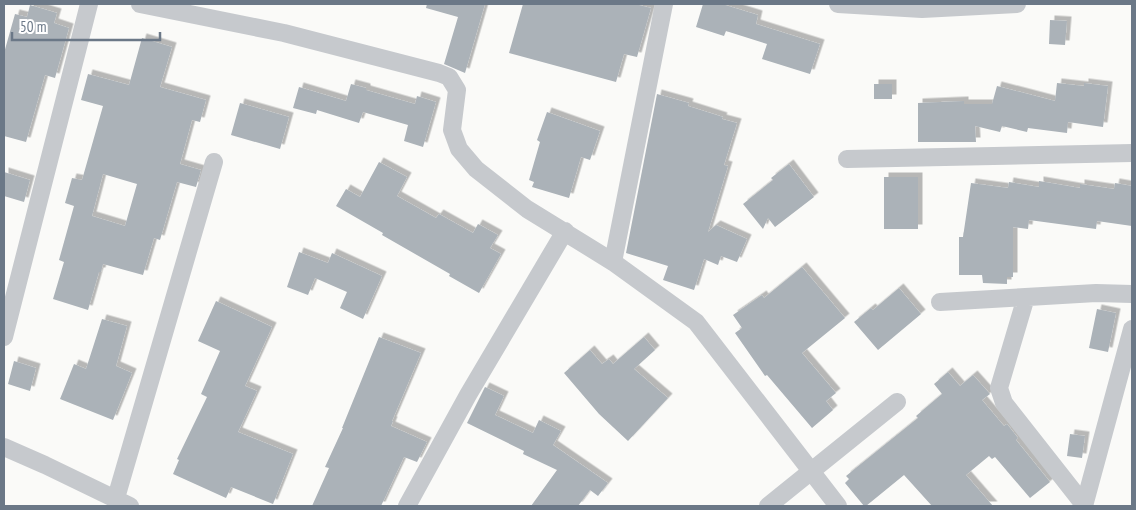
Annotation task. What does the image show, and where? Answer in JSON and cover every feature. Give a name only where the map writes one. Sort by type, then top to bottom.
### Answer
[{"type":"street","points":[[4,338],[89,4]]},
{"type":"street","points":[[140,4],[284,33],[444,74],[452,81],[457,90],[452,130],[459,149],[476,169],[527,209],[613,262],[696,322],[838,506]]},
{"type":"street","points":[[613,262],[664,4]]},
{"type":"street","points":[[838,4],[922,9],[1018,4]]},
{"type":"street","points":[[847,159],[1132,153]]},
{"type":"street","points":[[4,447],[123,502],[214,162]]},
{"type":"street","points":[[407,506],[468,395],[564,231]]},
{"type":"street","points":[[940,302],[1096,293],[1132,294]]},
{"type":"street","points":[[1026,298],[999,388],[1004,403],[1084,506]]},
{"type":"street","points":[[1084,506],[1132,329]]},
{"type":"street","points":[[768,506],[897,402]]},
{"type":"building","points":[[427,4],[485,4],[465,73],[444,64],[458,17],[426,8]]},
{"type":"building","points":[[523,4],[635,4],[651,8],[637,57],[624,54],[616,82],[509,53]]},
{"type":"building","points":[[703,4],[722,4],[758,15],[756,24],[820,44],[810,74],[762,59],[767,44],[726,31],[724,36],[696,27]]},
{"type":"building","points":[[30,5],[57,13],[54,23],[69,28],[55,78],[45,75],[26,142],[4,136],[4,53],[15,14],[27,17]]},
{"type":"building","points":[[1050,20],[1067,21],[1065,45],[1049,44]]},
{"type":"building","points":[[142,38],[172,47],[160,87],[206,100],[200,122],[192,120],[180,164],[201,170],[196,187],[177,182],[160,240],[154,238],[143,275],[103,264],[88,310],[53,299],[64,262],[59,260],[74,206],[65,203],[72,178],[82,180],[103,106],[81,100],[88,74],[129,85]],"holes":[[[103,174],[137,184],[125,226],[92,216]]]},
{"type":"building","points":[[1057,83],[1084,86],[1084,83],[1108,86],[1103,127],[1068,122],[1067,133],[1028,128],[1027,132],[1002,126],[1000,132],[975,126],[976,142],[918,142],[918,103],[964,101],[964,104],[992,104],[997,86],[1055,101]]},
{"type":"building","points":[[351,84],[415,104],[417,96],[436,102],[423,147],[404,141],[408,125],[363,112],[359,123],[317,110],[316,114],[293,108],[299,87],[346,101]]},
{"type":"building","points":[[874,84],[892,84],[892,99],[874,99]]},
{"type":"building","points":[[657,94],[689,103],[688,106],[737,123],[724,165],[728,166],[708,232],[716,225],[747,239],[737,262],[721,256],[718,265],[704,259],[694,290],[663,280],[668,266],[626,253]]},
{"type":"building","points":[[240,103],[289,117],[280,149],[231,135]]},
{"type":"building","points":[[547,112],[600,131],[590,160],[581,157],[569,198],[532,187],[534,182],[529,180],[540,142],[537,140]]},
{"type":"building","points":[[379,162],[407,177],[397,196],[436,218],[439,214],[473,233],[478,224],[498,235],[490,248],[501,254],[479,293],[336,206],[346,189],[360,197]]},
{"type":"building","points":[[789,164],[814,197],[775,227],[768,218],[763,229],[743,204],[773,180],[771,178]]},
{"type":"building","points":[[4,172],[30,180],[24,202],[4,196]]},
{"type":"building","points":[[884,177],[918,177],[918,229],[884,229]]},
{"type":"building","points":[[1039,181],[1080,188],[1080,184],[1114,189],[1115,183],[1132,186],[1132,226],[1097,221],[1096,229],[1029,220],[1028,229],[1013,227],[1013,277],[1007,277],[1007,284],[983,283],[982,275],[959,275],[959,237],[963,237],[971,183],[1008,188],[1009,182],[1039,187]]},
{"type":"building","points":[[299,252],[328,263],[332,253],[382,276],[363,319],[340,308],[347,292],[315,278],[308,295],[287,287]]},
{"type":"building","points":[[802,267],[845,318],[802,353],[836,393],[826,401],[833,410],[812,428],[767,375],[765,376],[735,333],[742,328],[733,315],[762,295],[764,298]]},
{"type":"building","points":[[899,288],[921,314],[878,350],[854,322],[871,308],[873,310]]},
{"type":"building","points":[[216,301],[272,327],[245,386],[257,391],[238,432],[293,454],[273,504],[231,487],[226,498],[173,474],[179,460],[177,459],[207,397],[201,394],[220,351],[198,341]]},
{"type":"building","points":[[1097,309],[1116,313],[1108,352],[1089,348]]},
{"type":"building","points":[[102,319],[127,326],[116,366],[132,373],[113,420],[60,399],[74,364],[86,369]]},
{"type":"building","points":[[379,337],[421,353],[391,426],[427,442],[417,462],[404,457],[381,506],[312,506],[329,468],[325,467],[343,428]]},
{"type":"building","points":[[644,337],[655,350],[634,369],[668,398],[628,441],[599,414],[564,373],[590,350],[602,364],[609,359],[613,364]]},
{"type":"building","points":[[14,361],[36,368],[30,391],[8,384]]},
{"type":"building","points":[[948,372],[960,386],[973,375],[990,394],[982,400],[1004,426],[1007,424],[1018,438],[1016,440],[1050,482],[1030,498],[995,457],[992,459],[989,456],[966,475],[993,506],[932,506],[904,475],[864,506],[845,483],[849,479],[846,476],[918,418],[916,416],[942,394],[934,384]]},
{"type":"building","points":[[485,387],[504,396],[495,415],[533,433],[539,420],[561,431],[553,445],[608,483],[598,496],[590,490],[578,506],[531,506],[557,470],[523,454],[524,451],[467,423]]},
{"type":"building","points":[[1070,434],[1085,436],[1082,458],[1067,456]]}]
